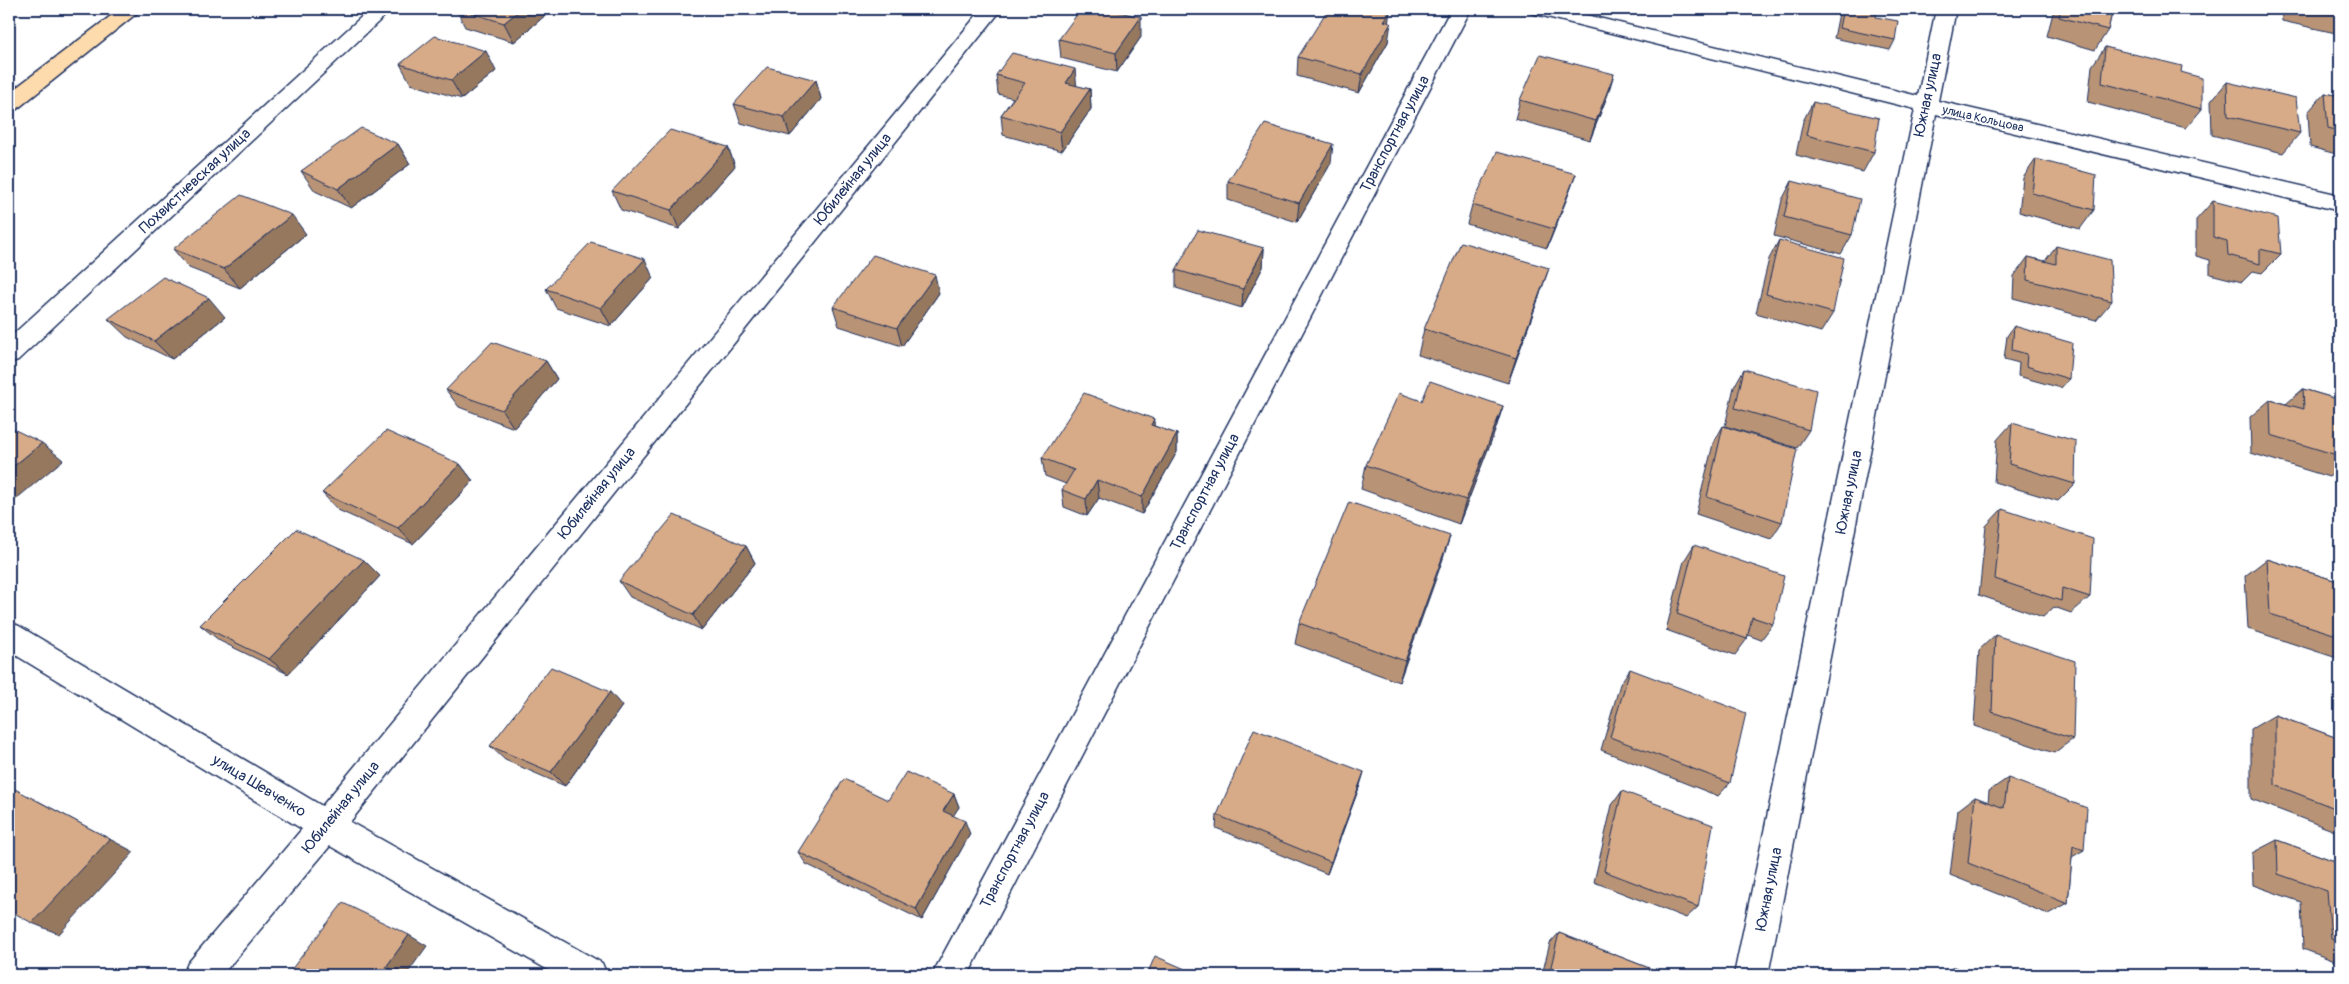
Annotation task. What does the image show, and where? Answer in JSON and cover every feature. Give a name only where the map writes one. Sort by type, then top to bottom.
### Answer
[{"type":"main road","points":[[9,104],[132,9]]},
{"type":"street","name":"Похвистневская улица","points":[[9,353],[382,9]]},
{"type":"street","name":"Юбилейная улица","points":[[200,975],[326,826],[992,9]]},
{"type":"street","name":"Транспортная улица","points":[[948,975],[1461,9]]},
{"type":"street","name":"улица Кольцова","points":[[1538,9],[1926,105],[2340,203]]},
{"type":"street","name":"Южная улица","points":[[1752,975],[1946,9]]},
{"type":"street","name":"улица Шевченко","points":[[9,635],[326,826],[590,975]]},
{"type":"building","points":[[458,9],[521,9],[504,23]]},
{"type":"building","points":[[1081,9],[1106,9],[1141,17],[1116,53],[1059,39]]},
{"type":"building","points":[[1328,9],[1377,9],[1390,12],[1384,21],[1391,23],[1362,74],[1298,57]]},
{"type":"building","points":[[1843,9],[1877,10],[1876,17],[1898,21],[1895,40],[1839,28]]},
{"type":"building","points":[[2061,9],[2113,9],[2108,30],[2059,17]]},
{"type":"building","points":[[435,36],[486,51],[451,80],[400,64]]},
{"type":"building","points":[[2105,47],[2182,66],[2181,72],[2202,78],[2202,109],[2102,83]]},
{"type":"building","points":[[1012,53],[1075,69],[1066,83],[1090,89],[1060,132],[1001,115],[1025,83],[996,75]]},
{"type":"building","points":[[1540,55],[1614,74],[1596,121],[1520,100]]},
{"type":"building","points":[[767,67],[816,80],[784,117],[734,104]]},
{"type":"building","points":[[2227,82],[2296,98],[2300,133],[2228,116]]},
{"type":"building","points":[[2325,93],[2340,96],[2340,131],[2328,128]]},
{"type":"building","points":[[1813,102],[1879,118],[1874,152],[1806,135]]},
{"type":"building","points":[[1265,124],[1333,144],[1299,203],[1228,181]]},
{"type":"building","points":[[361,128],[398,144],[338,189],[301,171]]},
{"type":"building","points":[[670,130],[728,147],[671,210],[612,191]]},
{"type":"building","points":[[1497,152],[1576,174],[1554,229],[1472,205]]},
{"type":"building","points":[[2036,159],[2096,175],[2094,210],[2032,193]]},
{"type":"building","points":[[1792,181],[1860,199],[1852,235],[1784,217]]},
{"type":"building","points":[[241,195],[292,215],[224,269],[173,249]]},
{"type":"building","points":[[2213,201],[2278,218],[2281,254],[2260,249],[2260,264],[2228,255],[2227,241],[2213,237]]},
{"type":"building","points":[[1198,230],[1264,248],[1243,289],[1176,270]]},
{"type":"building","points":[[1779,240],[1844,258],[1833,313],[1766,294]]},
{"type":"building","points":[[591,242],[645,259],[601,308],[546,289]]},
{"type":"building","points":[[1461,242],[1549,268],[1516,358],[1424,329]]},
{"type":"building","points":[[2056,246],[2110,260],[2112,301],[2027,280],[2028,257],[2056,264]]},
{"type":"building","points":[[873,255],[935,275],[897,328],[833,307]]},
{"type":"building","points":[[163,277],[209,298],[154,341],[108,319]]},
{"type":"building","points":[[2014,326],[2072,343],[2069,379],[2026,366],[2027,354],[2012,350]]},
{"type":"building","points":[[492,342],[546,361],[502,410],[446,390]]},
{"type":"building","points":[[1744,369],[1816,390],[1809,430],[1735,408]]},
{"type":"building","points":[[1430,381],[1503,406],[1466,500],[1366,465],[1399,393],[1422,401]]},
{"type":"building","points":[[2303,389],[2340,400],[2340,456],[2271,435],[2270,400],[2304,409]]},
{"type":"building","points":[[1084,393],[1154,419],[1151,425],[1177,434],[1142,497],[1097,480],[1086,499],[1062,490],[1074,470],[1042,458]]},
{"type":"building","points":[[2012,423],[2076,441],[2075,484],[2009,464]]},
{"type":"building","points":[[1723,426],[1797,449],[1782,522],[1707,497]]},
{"type":"building","points":[[9,427],[42,443],[9,470]]},
{"type":"building","points":[[386,431],[460,464],[398,528],[322,493]]},
{"type":"building","points":[[1349,502],[1450,536],[1405,661],[1299,623]]},
{"type":"building","points":[[2002,509],[2093,539],[2090,597],[2062,588],[2061,601],[1995,579]]},
{"type":"building","points":[[674,515],[746,546],[693,615],[619,581]]},
{"type":"building","points":[[296,529],[364,560],[269,659],[200,625]]},
{"type":"building","points":[[1694,545],[1784,576],[1773,624],[1752,617],[1747,639],[1677,614]]},
{"type":"building","points":[[2267,559],[2340,582],[2340,636],[2270,614]]},
{"type":"building","points":[[1995,635],[2075,661],[2073,739],[1992,712]]},
{"type":"building","points":[[551,667],[610,692],[551,772],[490,746]]},
{"type":"building","points":[[1630,669],[1746,713],[1730,783],[1610,737]]},
{"type":"building","points":[[2275,715],[2340,739],[2340,810],[2275,785]]},
{"type":"building","points":[[1254,729],[1364,772],[1331,862],[1217,815]]},
{"type":"building","points":[[906,772],[954,794],[943,811],[965,821],[916,909],[798,852],[844,779],[888,800]]},
{"type":"building","points":[[2008,778],[2087,808],[2084,850],[2073,846],[2068,903],[1968,863],[1975,797],[2004,808]]},
{"type":"building","points":[[13,788],[110,839],[32,923],[9,910],[9,792]]},
{"type":"building","points":[[1622,791],[1713,825],[1698,907],[1604,871]]},
{"type":"building","points":[[2277,840],[2340,863],[2340,942],[2331,938],[2327,891],[2278,874]]},
{"type":"building","points":[[343,903],[409,935],[386,967],[403,975],[287,975]]},
{"type":"building","points":[[1559,933],[1667,975],[1549,975]]},
{"type":"building","points":[[1155,956],[1199,975],[1147,975]]},
{"type":"building","points":[[1954,967],[1973,975],[1953,975]]}]
